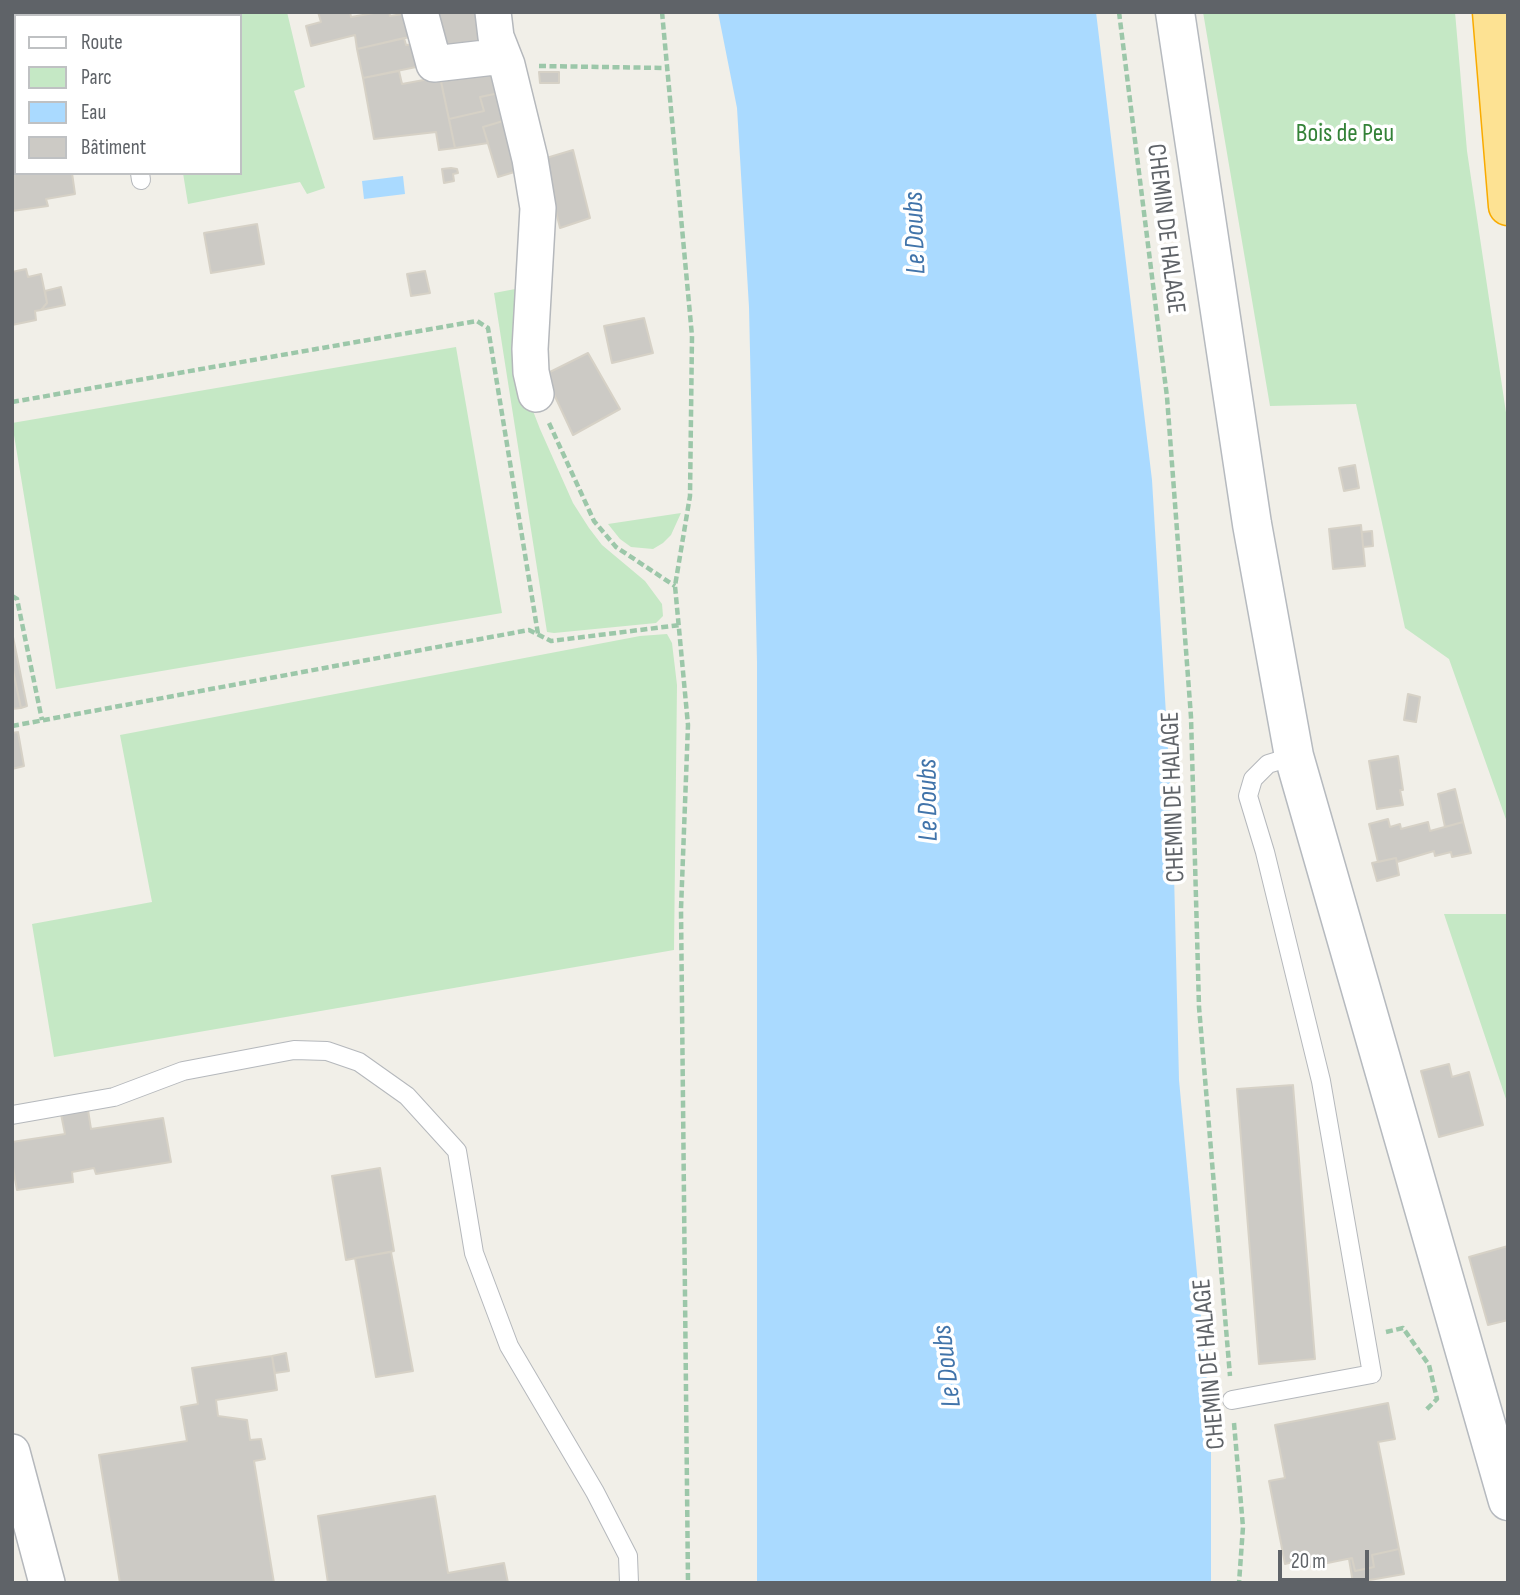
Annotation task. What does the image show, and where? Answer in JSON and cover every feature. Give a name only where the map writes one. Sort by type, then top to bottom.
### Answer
[{"type":"highway","points":[[1492,12],[1508,206]]},
{"type":"main road","points":[[1175,12],[1252,524],[1294,756],[1508,1501]]},
{"type":"street","points":[[420,12],[434,64],[505,61]]},
{"type":"street","points":[[493,12],[496,37],[505,61],[530,159],[538,208],[530,349],[536,394]]},
{"type":"street","points":[[12,1452],[47,1583]]},
{"type":"lane","points":[[1232,1400],[1372,1374],[1321,1081],[1265,852],[1248,796],[1253,779],[1268,764],[1294,756]]},
{"type":"lane","points":[[12,1115],[114,1097],[183,1071],[295,1050],[327,1051],[359,1062],[407,1096],[457,1151],[474,1253],[509,1346],[595,1492],[628,1556],[629,1583]]},
{"type":"path","points":[[662,12],[692,336],[690,496],[675,586],[688,725],[681,909],[688,1583]]},
{"type":"path","name":"CHEMIN DE HALAGE","points":[[1119,12],[1167,397],[1192,717],[1199,1007],[1243,1527],[1239,1583]]},
{"type":"path","points":[[505,61],[667,68]]},
{"type":"path","points":[[12,402],[477,321],[488,328],[538,635]]},
{"type":"path","points":[[536,394],[594,521],[616,547],[675,586]]},
{"type":"path","points":[[12,596],[17,599],[42,720]]},
{"type":"path","points":[[12,726],[529,630],[551,640],[680,625]]},
{"type":"path","points":[[1365,1336],[1403,1328],[1429,1365],[1437,1399],[1425,1411]]},
{"type":"green space","points":[[287,12],[305,87],[294,91],[325,188],[307,194],[300,182],[188,204],[183,175],[242,175],[242,14],[228,14]]},
{"type":"green space","name":"Bois de Peu","points":[[1203,12],[1455,12],[1467,151],[1508,426],[1508,825],[1449,659],[1405,628],[1356,404],[1270,406]]},
{"type":"green space","points":[[526,287],[521,380],[573,503],[602,545],[645,581],[662,604],[663,616],[656,623],[547,632],[494,293]]},
{"type":"green space","points":[[456,347],[502,613],[56,689],[12,423]]},
{"type":"green space","points":[[681,513],[671,535],[653,549],[631,547],[620,539],[608,524]]},
{"type":"green space","points":[[667,634],[672,643],[677,685],[674,950],[54,1057],[32,924],[152,902],[120,735],[640,636]]},
{"type":"green space","points":[[1444,914],[1508,914],[1508,1105]]},
{"type":"water","name":"Le Doubs","points":[[718,12],[1096,12],[1152,480],[1173,832],[1179,1080],[1211,1425],[1211,1583],[757,1583],[757,662],[749,307],[737,108]]},
{"type":"water","points":[[403,176],[405,194],[364,199],[362,181]]},
{"type":"building","points":[[318,12],[350,12],[351,17],[380,12],[389,12],[390,16],[409,13],[414,36],[357,49],[355,35],[311,46],[306,26],[321,22]]},
{"type":"building","points":[[435,12],[485,12],[490,45],[444,52]]},
{"type":"building","points":[[12,26],[14,26],[13,108]]},
{"type":"building","points":[[404,38],[406,45],[416,44],[421,66],[363,78],[357,49]]},
{"type":"building","points":[[497,65],[504,92],[480,97],[484,111],[449,119],[439,72]]},
{"type":"building","points":[[399,71],[402,84],[440,77],[455,148],[439,150],[436,132],[374,139],[363,78]]},
{"type":"building","points":[[539,72],[559,72],[559,83],[540,83]]},
{"type":"building","points":[[504,92],[510,119],[483,127],[488,143],[455,148],[449,119],[484,111],[480,97]]},
{"type":"building","points":[[510,119],[524,169],[498,177],[483,127]]},
{"type":"building","points":[[12,145],[14,175],[72,175],[75,194],[46,199],[48,206],[12,211]]},
{"type":"building","points":[[573,150],[590,218],[560,228],[543,159]]},
{"type":"building","points":[[442,169],[457,169],[458,173],[453,174],[454,181],[444,183]]},
{"type":"building","points":[[257,224],[264,264],[211,273],[204,233]]},
{"type":"building","points":[[26,269],[28,277],[41,274],[47,303],[41,310],[35,311],[36,320],[12,325],[12,272]]},
{"type":"building","points":[[425,271],[430,293],[411,296],[407,274]]},
{"type":"building","points":[[61,287],[65,305],[41,310],[47,303],[45,291]]},
{"type":"building","points":[[644,318],[653,353],[612,363],[604,326]]},
{"type":"building","points":[[588,353],[620,409],[573,435],[552,390],[550,372]]},
{"type":"building","points":[[1355,465],[1359,488],[1344,491],[1339,468]]},
{"type":"building","points":[[1361,525],[1365,566],[1333,569],[1329,529]]},
{"type":"building","points":[[1372,531],[1373,546],[1363,547],[1362,532]]},
{"type":"building","points":[[12,632],[27,706],[21,708],[12,666]]},
{"type":"building","points":[[12,666],[21,708],[12,709]]},
{"type":"building","points":[[1408,694],[1420,697],[1416,722],[1404,720]]},
{"type":"building","points":[[18,732],[24,766],[12,769],[12,733]]},
{"type":"building","points":[[1398,756],[1403,805],[1377,809],[1369,761]]},
{"type":"building","points":[[1455,789],[1463,822],[1445,827],[1438,794]]},
{"type":"building","points":[[1388,819],[1390,827],[1400,824],[1401,829],[1428,822],[1430,831],[1463,822],[1471,853],[1452,857],[1451,852],[1435,856],[1434,851],[1397,862],[1396,858],[1378,862],[1369,824]]},
{"type":"building","points":[[1396,858],[1399,875],[1377,881],[1372,863]]},
{"type":"building","points":[[1449,1064],[1452,1077],[1469,1072],[1483,1125],[1439,1137],[1421,1071]]},
{"type":"building","points":[[1293,1085],[1315,1359],[1259,1364],[1237,1089]]},
{"type":"building","points":[[88,1110],[91,1129],[163,1118],[171,1162],[96,1174],[94,1168],[72,1172],[73,1182],[17,1190],[12,1142],[65,1134],[61,1114]]},
{"type":"building","points":[[380,1168],[394,1251],[346,1260],[332,1176]]},
{"type":"building","points":[[1508,1246],[1508,1320],[1488,1325],[1469,1257]]},
{"type":"building","points":[[391,1252],[413,1371],[376,1377],[355,1258]]},
{"type":"building","points":[[286,1353],[289,1371],[275,1373],[272,1356]]},
{"type":"building","points":[[272,1356],[277,1390],[216,1400],[218,1416],[247,1420],[250,1440],[261,1439],[265,1459],[254,1461],[274,1583],[120,1583],[99,1455],[187,1441],[181,1407],[198,1404],[192,1368]]},
{"type":"building","points":[[1388,1403],[1395,1439],[1378,1442],[1399,1549],[1372,1555],[1374,1567],[1355,1571],[1352,1558],[1303,1568],[1301,1560],[1285,1564],[1269,1481],[1285,1478],[1275,1425]]},
{"type":"building","points":[[435,1496],[448,1573],[504,1563],[508,1583],[328,1583],[318,1516]]},
{"type":"building","points":[[1399,1549],[1404,1574],[1353,1583],[1349,1559],[1352,1558],[1355,1571],[1374,1567],[1372,1555]]}]
